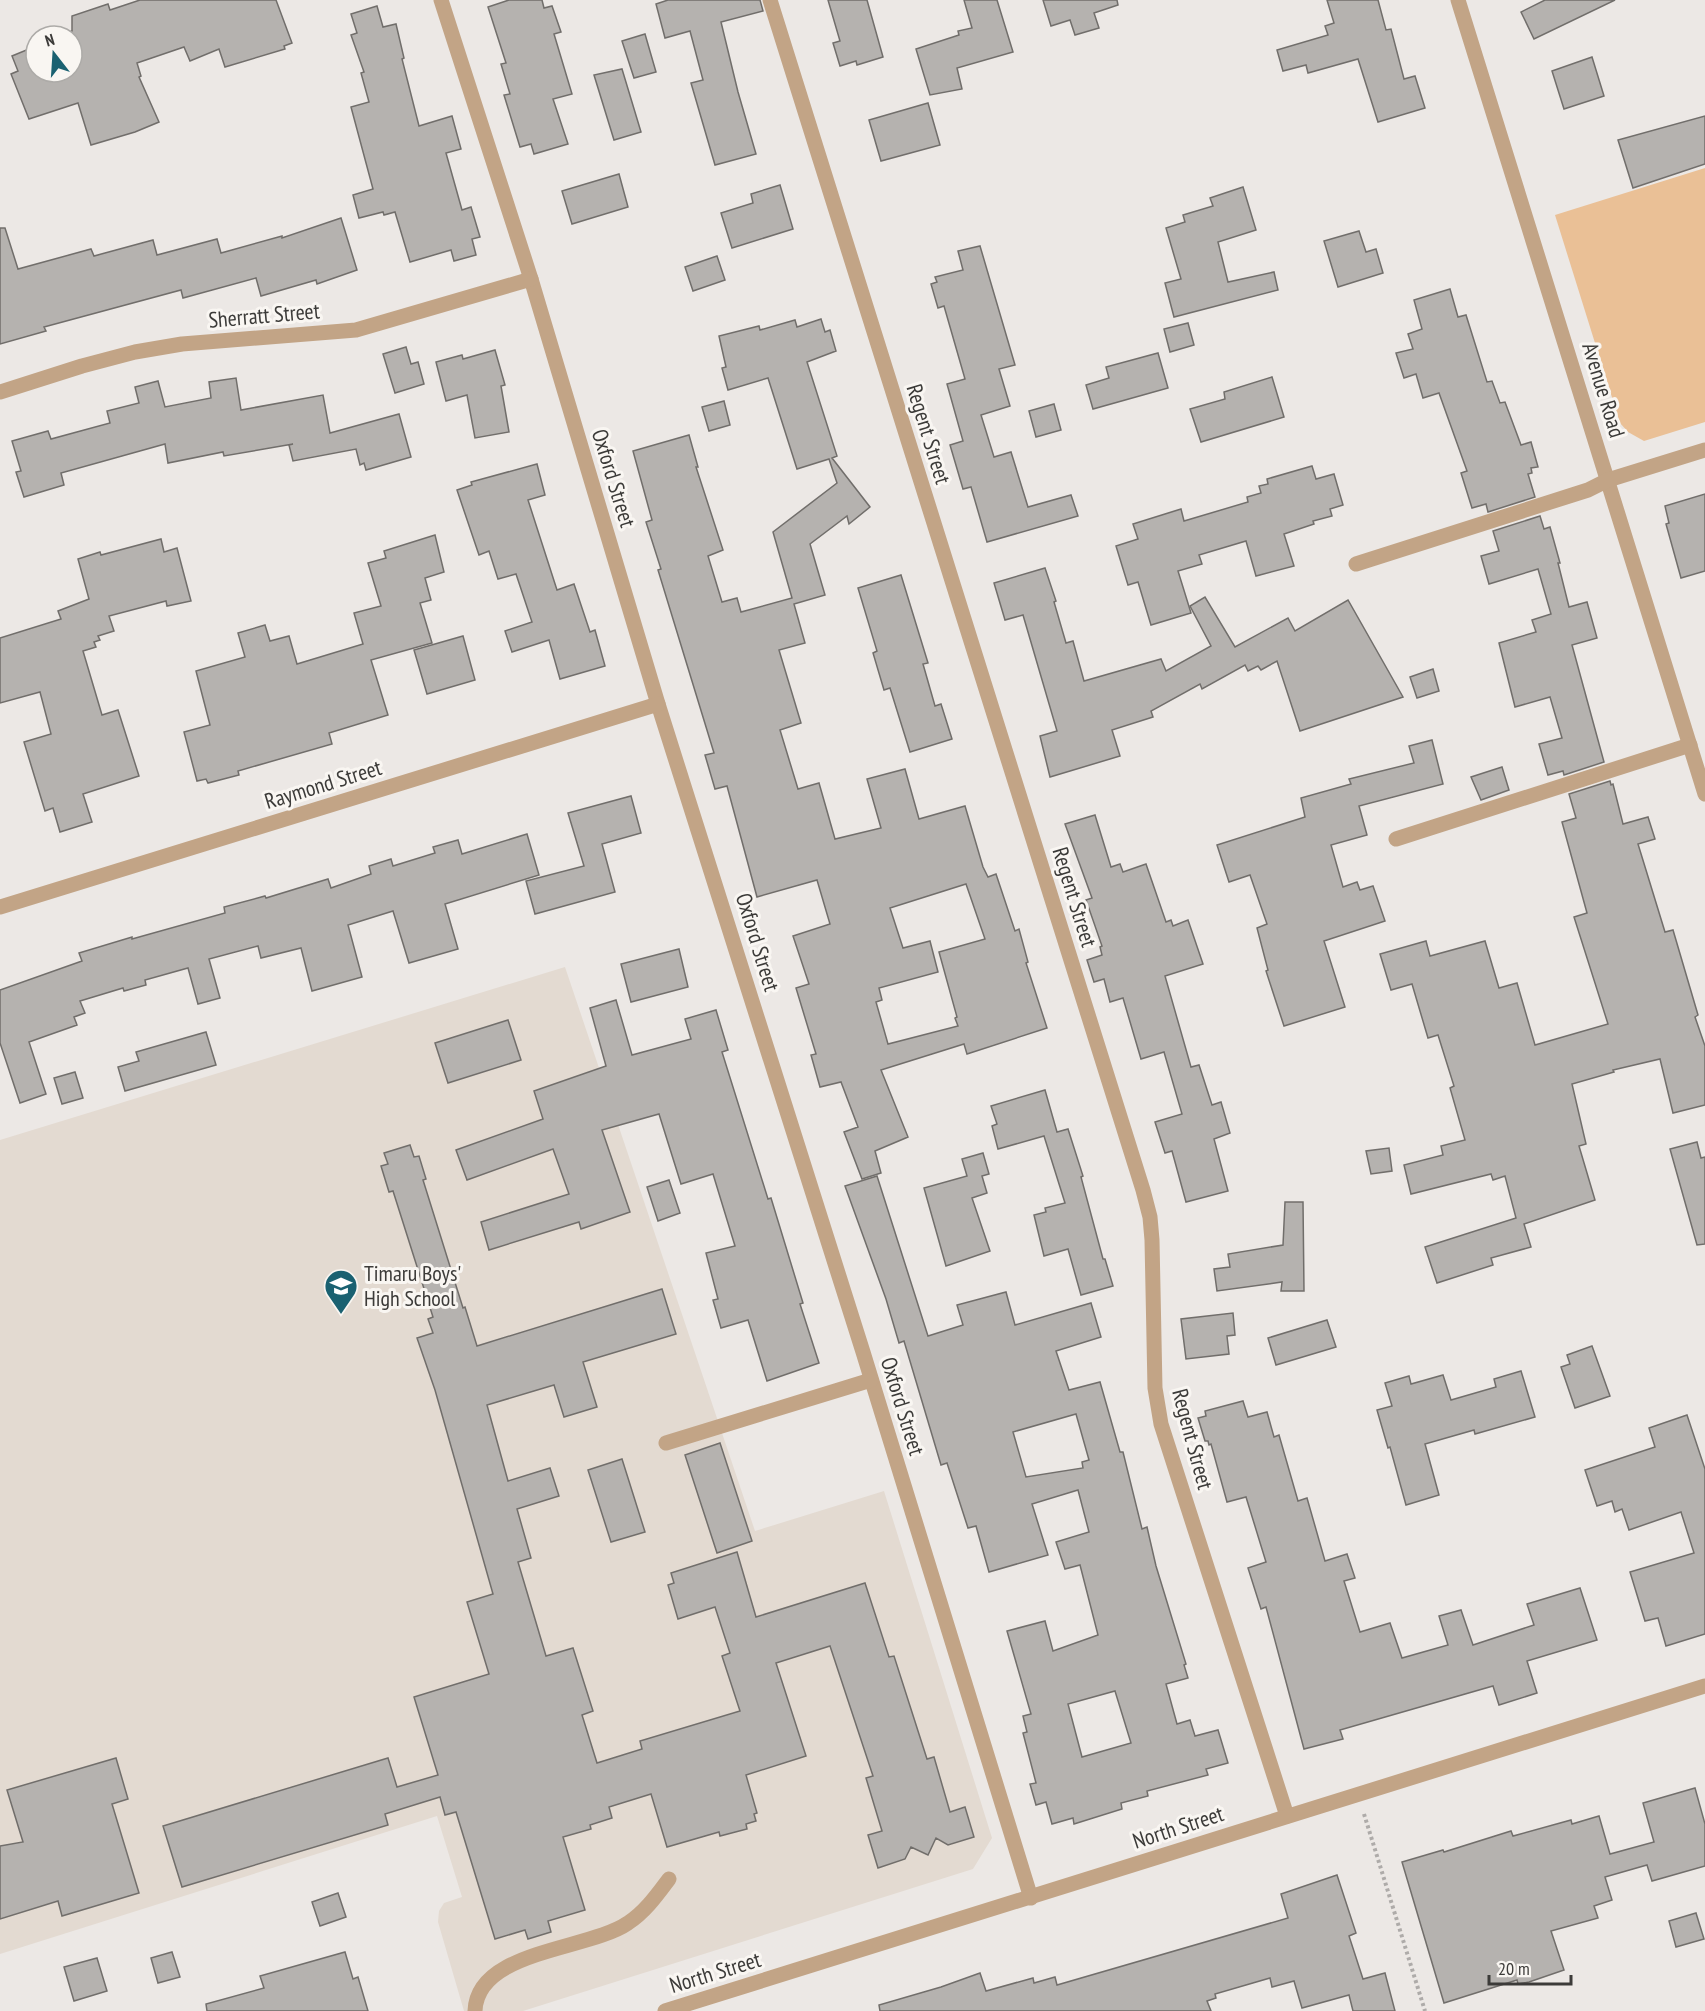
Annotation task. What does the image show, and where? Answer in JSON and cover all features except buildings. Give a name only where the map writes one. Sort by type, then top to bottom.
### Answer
[{"type":"street","name":"Oxford Street","points":[[441,0],[531,279],[658,704],[1031,1898]]},
{"type":"street","name":"Regent Street","points":[[770,0],[1143,1190],[1150,1217],[1152,1240],[1155,1388],[1161,1424],[1287,1816]]},
{"type":"street","name":"Avenue Road","points":[[1458,0],[1705,794]]},
{"type":"street","name":"Sherratt Street","points":[[0,392],[135,352],[182,345],[356,330],[531,279]]},
{"type":"street","points":[[1356,564],[1705,450]]},
{"type":"street","name":"Raymond Street","points":[[0,907],[658,704]]},
{"type":"street","points":[[1396,840],[1690,745]]},
{"type":"street","points":[[666,1443],[871,1380]]},
{"type":"street","name":"North Street","points":[[665,2011],[1705,1686]]},
{"type":"street","points":[[475,2011],[475,2002],[485,1984],[500,1971],[523,1959],[602,1937],[628,1924],[648,1906],[669,1879]]},
{"type":"path","points":[[1358,1795],[1425,2011]]},
{"type":"shaded area","points":[[1705,168],[1705,422],[1644,441],[1628,432],[1620,423],[1555,215]]},
{"type":"shaded area","name":"Timaru Boys' High School","points":[[565,967],[755,1531],[884,1491],[992,1838],[973,1869],[523,2011],[464,2011],[438,1922],[439,1911],[444,1903],[462,1897],[437,1816],[0,1954],[0,1140]]},
{"type":"place","name":"Timaru Boys' High School","points":[[341,1315]]}]
